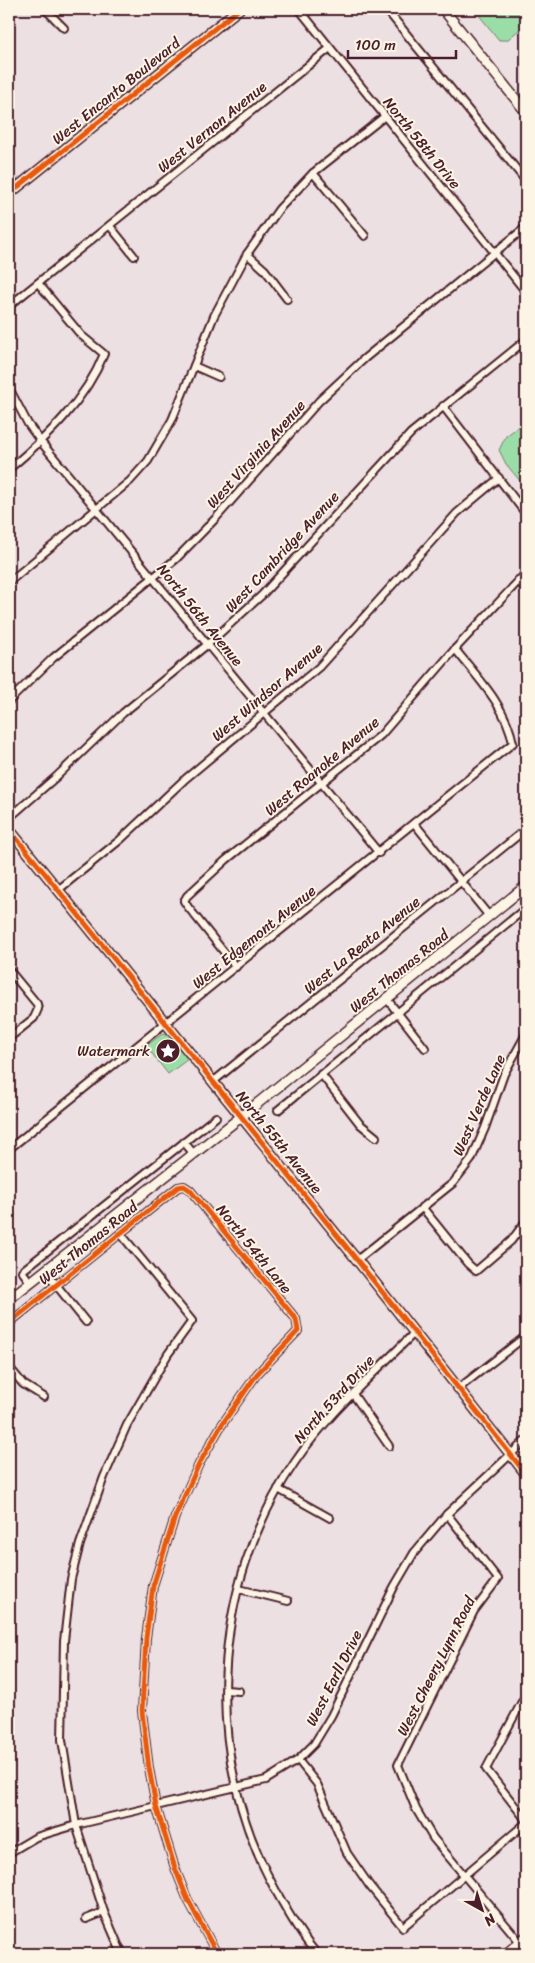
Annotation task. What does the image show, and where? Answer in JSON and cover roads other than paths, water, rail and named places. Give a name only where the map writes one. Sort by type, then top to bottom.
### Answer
[{"type":"street","points":[[45,9],[64,28]]},
{"type":"street","name":"West Encanto Boulevard","points":[[9,194],[239,9]]},
{"type":"street","name":"North 58th Drive","points":[[299,9],[526,292]]},
{"type":"street","points":[[386,9],[526,181]]},
{"type":"street","points":[[443,9],[526,112]]},
{"type":"street","name":"West Vernon Avenue","points":[[9,306],[330,48]]},
{"type":"street","points":[[9,582],[130,481],[148,461],[172,420],[214,316],[247,254],[279,209],[313,173],[385,116]]},
{"type":"street","points":[[313,173],[365,236]]},
{"type":"street","points":[[110,226],[134,256]]},
{"type":"street","name":"West Virginia Avenue","points":[[9,701],[53,658],[176,559],[210,524],[319,401],[365,358],[526,227]]},
{"type":"street","points":[[247,254],[265,270],[287,299]]},
{"type":"street","points":[[9,469],[41,442],[74,403],[97,371],[104,354],[81,335],[38,283]]},
{"type":"street","name":"West Cambridge Avenue","points":[[9,818],[124,713],[208,644],[262,595],[381,463],[411,433],[526,340]]},
{"type":"street","points":[[194,366],[219,377]]},
{"type":"street","name":"North 56th Avenue","points":[[9,388],[28,424],[41,442],[379,853]]},
{"type":"street","points":[[443,406],[526,514]]},
{"type":"street","name":"West Windsor Avenue","points":[[58,890],[120,840],[161,800],[319,667],[457,513],[499,478]]},
{"type":"street","name":"West Roanoke Avenue","points":[[236,967],[184,901],[186,896],[226,860],[381,735],[455,649],[526,572]]},
{"type":"street","points":[[518,580],[526,590]]},
{"type":"street","name":"West Edgemont Avenue","points":[[9,1150],[513,743],[510,728],[496,700],[455,649]]},
{"type":"street","points":[[414,823],[489,916]]},
{"type":"street","name":"North 55th Avenue","points":[[9,829],[214,1081],[526,1474]]},
{"type":"street","name":"West La Reata Avenue","points":[[214,1081],[526,829]]},
{"type":"street","name":"West Thomas Road","points":[[9,1299],[242,1116],[526,886]]},
{"type":"street","name":"West Thomas Road","points":[[278,1110],[526,908]]},
{"type":"street","points":[[9,970],[37,1004],[38,1009],[34,1018],[9,1038]]},
{"type":"street","points":[[386,999],[425,1048]]},
{"type":"street","name":"West Verde Lane","points":[[357,1260],[453,1183],[470,1160],[485,1128],[504,1074],[526,1034]]},
{"type":"street","points":[[321,1074],[360,1124],[376,1137]]},
{"type":"street","name":"West Thomas Road","points":[[30,1282],[22,1271],[216,1117]]},
{"type":"street","points":[[184,1142],[193,1153]]},
{"type":"street","name":"West Thomas Road","points":[[9,1323],[178,1187],[184,1186]]},
{"type":"street","name":"North 54th Lane","points":[[156,1806],[142,1711],[146,1638],[153,1586],[161,1557],[175,1517],[199,1464],[221,1426],[257,1374],[298,1331],[296,1319],[190,1190],[184,1186]]},
{"type":"street","points":[[422,1207],[468,1264],[476,1271],[511,1241],[526,1221]]},
{"type":"street","points":[[121,1234],[192,1321],[168,1354],[127,1425],[104,1477],[80,1544],[71,1579],[64,1641],[62,1740],[76,1825],[104,1912],[122,1954]]},
{"type":"street","points":[[45,1271],[86,1322]]},
{"type":"street","name":"North 53rd Drive","points":[[318,1954],[283,1904],[262,1866],[248,1830],[236,1789],[226,1728],[225,1666],[228,1640],[248,1553],[278,1489],[315,1435],[415,1332]]},
{"type":"street","points":[[459,1388],[526,1336]]},
{"type":"street","points":[[9,1367],[23,1384],[44,1397]]},
{"type":"street","points":[[353,1394],[390,1446]]},
{"type":"street","name":"West Earll Drive","points":[[9,1853],[36,1837],[76,1825],[236,1789],[266,1780],[298,1760],[314,1744],[331,1716],[394,1587],[414,1553],[447,1514],[526,1440]]},
{"type":"street","points":[[278,1489],[330,1518]]},
{"type":"street","name":"West Cheery Lynn Road","points":[[447,1514],[498,1579],[474,1611],[398,1766],[416,1809],[433,1838],[464,1875]]},
{"type":"street","points":[[239,1589],[288,1601]]},
{"type":"street","points":[[226,1690],[239,1691]]},
{"type":"street","points":[[298,1760],[317,1784],[346,1853],[369,1886],[403,1927],[526,1822],[486,1769],[526,1694]]},
{"type":"street","points":[[156,1806],[166,1841],[187,1898],[217,1954]]},
{"type":"street","points":[[464,1875],[523,1939],[506,1954]]},
{"type":"street","points":[[86,1918],[104,1912]]},
{"type":"place","name":"Watermark","points":[[168,1051]]}]
